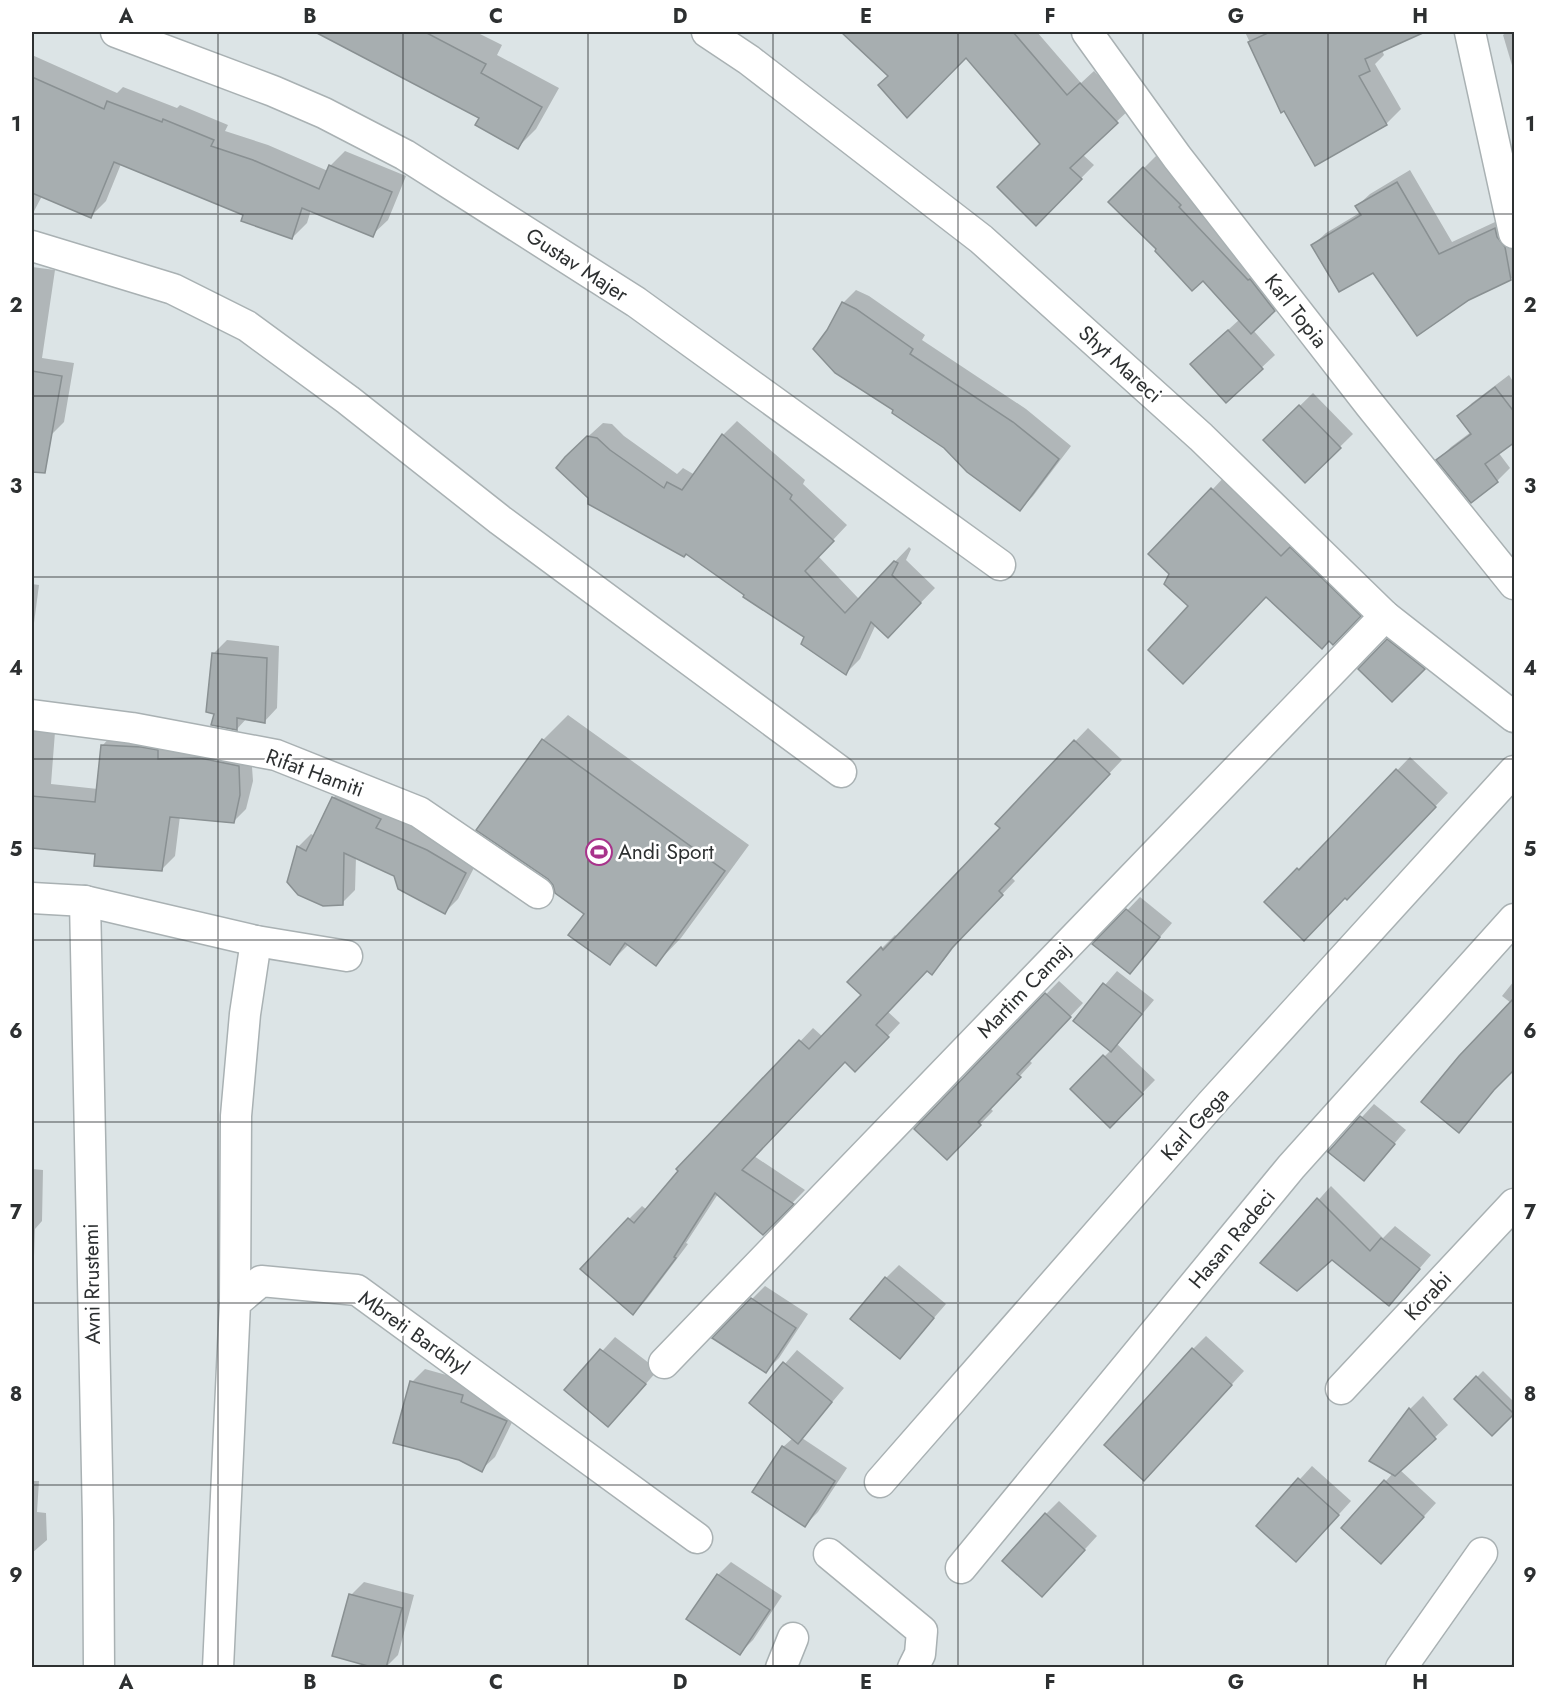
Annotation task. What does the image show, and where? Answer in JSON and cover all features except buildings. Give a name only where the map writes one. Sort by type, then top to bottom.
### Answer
[{"type":"street","name":"Gustav Majer","points":[[116,32],[273,91],[324,113],[405,155],[636,302],[1000,565]]},
{"type":"street","name":"Shyt Mareci","points":[[707,32],[749,60],[981,239],[1201,437],[1385,616],[1515,717]]},
{"type":"street","name":"Karl Topia","points":[[1087,32],[1177,157],[1377,414],[1515,584]]},
{"type":"street","points":[[1470,32],[1515,233]]},
{"type":"street","points":[[32,246],[173,290],[247,326],[348,400],[500,520],[841,772]]},
{"type":"street","name":"Martim Camaj","points":[[664,1363],[1385,616]]},
{"type":"street","name":"Rifat Hamiti","points":[[32,715],[132,728],[276,755],[419,812],[538,893]]},
{"type":"street","name":"Karl Gega","points":[[880,1482],[1211,1104],[1515,771]]},
{"type":"street","points":[[32,898],[85,901],[256,941],[347,956]]},
{"type":"street","name":"Avni Rrustemi","points":[[85,901],[99,1668]]},
{"type":"street","name":"Hasan Radeci","points":[[961,1568],[1291,1167],[1515,920]]},
{"type":"street","points":[[218,1668],[235,1303],[236,1116],[245,1014],[256,941]]},
{"type":"street","name":"Korabi","points":[[1341,1389],[1515,1204]]},
{"type":"street","name":"Mbreti Bardhyl","points":[[235,1303],[261,1281],[357,1290],[697,1538]]},
{"type":"street","points":[[1401,1668],[1482,1553]]},
{"type":"street","points":[[829,1554],[922,1631],[921,1654],[913,1668]]},
{"type":"street","points":[[781,1668],[793,1638]]},
{"type":"place","name":"Andi Sport","points":[[599,852]]}]
